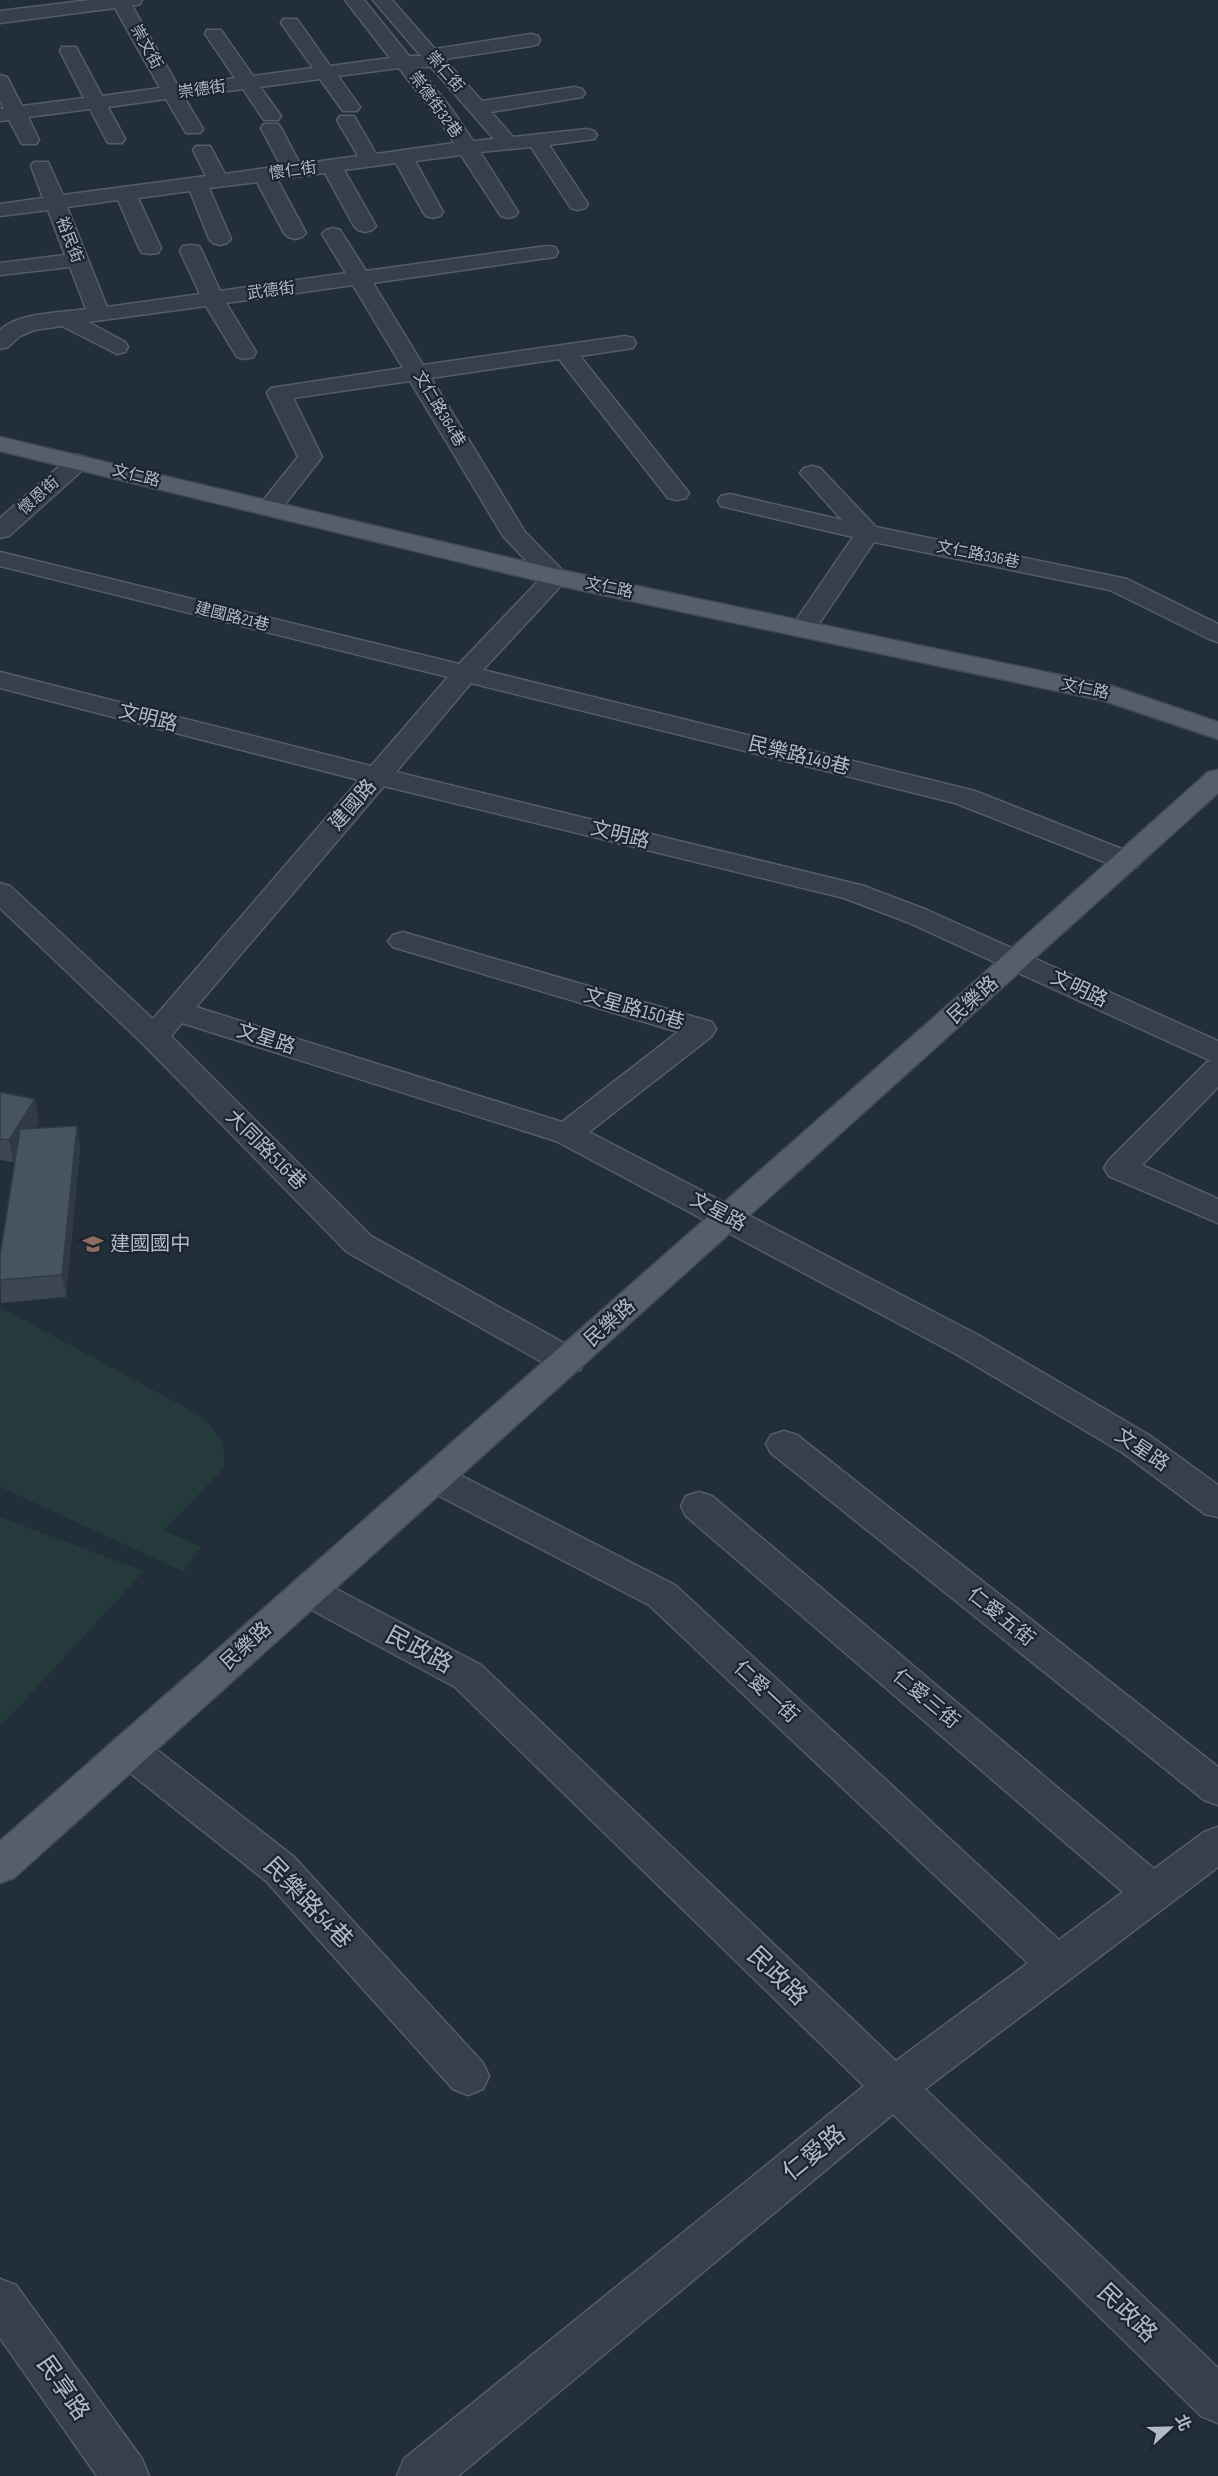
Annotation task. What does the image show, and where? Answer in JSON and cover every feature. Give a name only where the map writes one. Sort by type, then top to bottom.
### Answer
[{"type":"main road","name":"文仁路","points":[[0,444],[556,577],[1112,694],[1218,731]]},
{"type":"main road","name":"民樂路","points":[[0,1866],[729,1218],[1218,778]]},
{"type":"street","points":[[0,17],[124,0]]},
{"type":"street","name":"崇文街","points":[[124,0],[172,94],[194,129]]},
{"type":"street","name":"崇德街32巷","points":[[354,0],[446,115],[508,212]]},
{"type":"street","name":"崇仁街","points":[[382,0],[508,143]]},
{"type":"street","points":[[290,23],[325,73],[348,113],[370,160]]},
{"type":"street","points":[[214,34],[249,83],[271,122],[293,171]]},
{"type":"street","name":"崇德街","points":[[8,114],[433,58],[531,40]]},
{"type":"street","points":[[69,51],[116,139]]},
{"type":"street","points":[[0,81],[8,114],[29,140]]},
{"type":"street","points":[[477,108],[575,93]]},
{"type":"street","name":"懷仁街","points":[[0,210],[370,160],[587,135]]},
{"type":"street","points":[[536,140],[578,204]]},
{"type":"street","points":[[203,150],[218,181]]},
{"type":"street","points":[[402,156],[433,212]]},
{"type":"street","name":"裕民街","points":[[41,166],[98,313]]},
{"type":"street","points":[[331,166],[365,226]]},
{"type":"street","points":[[264,175],[295,232]]},
{"type":"street","points":[[197,183],[220,239]]},
{"type":"street","points":[[125,193],[150,248]]},
{"type":"street","name":"文仁路364巷","points":[[333,234],[515,536],[556,577]]},
{"type":"street","points":[[191,251],[213,298],[245,352]]},
{"type":"street","name":"武德街","points":[[4,334],[29,324],[64,318],[547,252]]},
{"type":"street","points":[[0,269],[77,260]]},
{"type":"street","points":[[64,318],[117,347]]},
{"type":"street","points":[[269,508],[310,457],[279,393],[625,343]]},
{"type":"street","points":[[565,352],[677,493]]},
{"type":"street","name":"懷恩街","points":[[0,531],[78,462]]},
{"type":"street","points":[[803,629],[868,533],[812,473]]},
{"type":"street","name":"文仁路336巷","points":[[730,501],[868,533],[1118,584],[1218,634]]},
{"type":"street","name":"建國路21巷","points":[[0,559],[464,675]]},
{"type":"street","name":"建國路","points":[[154,1037],[464,675],[556,577]]},
{"type":"street","name":"民樂路149巷","points":[[464,675],[965,797],[1127,861]]},
{"type":"street","name":"文明路","points":[[0,680],[377,776],[854,892],[917,916],[1017,960],[1218,1053]]},
{"type":"street","name":"大同路516巷","points":[[0,892],[154,1037],[359,1244],[567,1361]]},
{"type":"street","name":"文星路150巷","points":[[403,941],[701,1029],[567,1134]]},
{"type":"street","name":"文星路","points":[[176,1011],[567,1134],[968,1345],[1136,1444],[1218,1504]]},
{"type":"street","points":[[1218,1069],[1120,1168],[1218,1212]]},
{"type":"street","name":"仁愛五街","points":[[784,1444],[1218,1790]]},
{"type":"street","name":"仁愛一街","points":[[435,1478],[662,1595],[1056,1963]]},
{"type":"street","name":"仁愛三街","points":[[699,1506],[1153,1893]]},
{"type":"street","name":"民政路","points":[[308,1591],[468,1676],[1218,2400]]},
{"type":"street","name":"民樂路54巷","points":[[129,1750],[280,1869],[468,2076]]},
{"type":"street","name":"仁愛路","points":[[421,2476],[893,2088],[1056,1963],[1218,1844]]},
{"type":"street","name":"民享路","points":[[0,2300],[125,2476]]},
{"type":"green space","points":[[0,1307],[203,1417],[223,1442],[225,1467],[164,1530],[201,1547],[184,1572],[0,1487]]},
{"type":"green space","points":[[0,1517],[144,1571],[0,1727]]},
{"type":"building","points":[[0,1092],[35,1099],[9,1140],[0,1139]]},
{"type":"building","points":[[77,1126],[62,1275],[0,1280],[0,1256],[20,1129]]},
{"type":"place","name":"建國國中","points":[[93,1244]]}]
